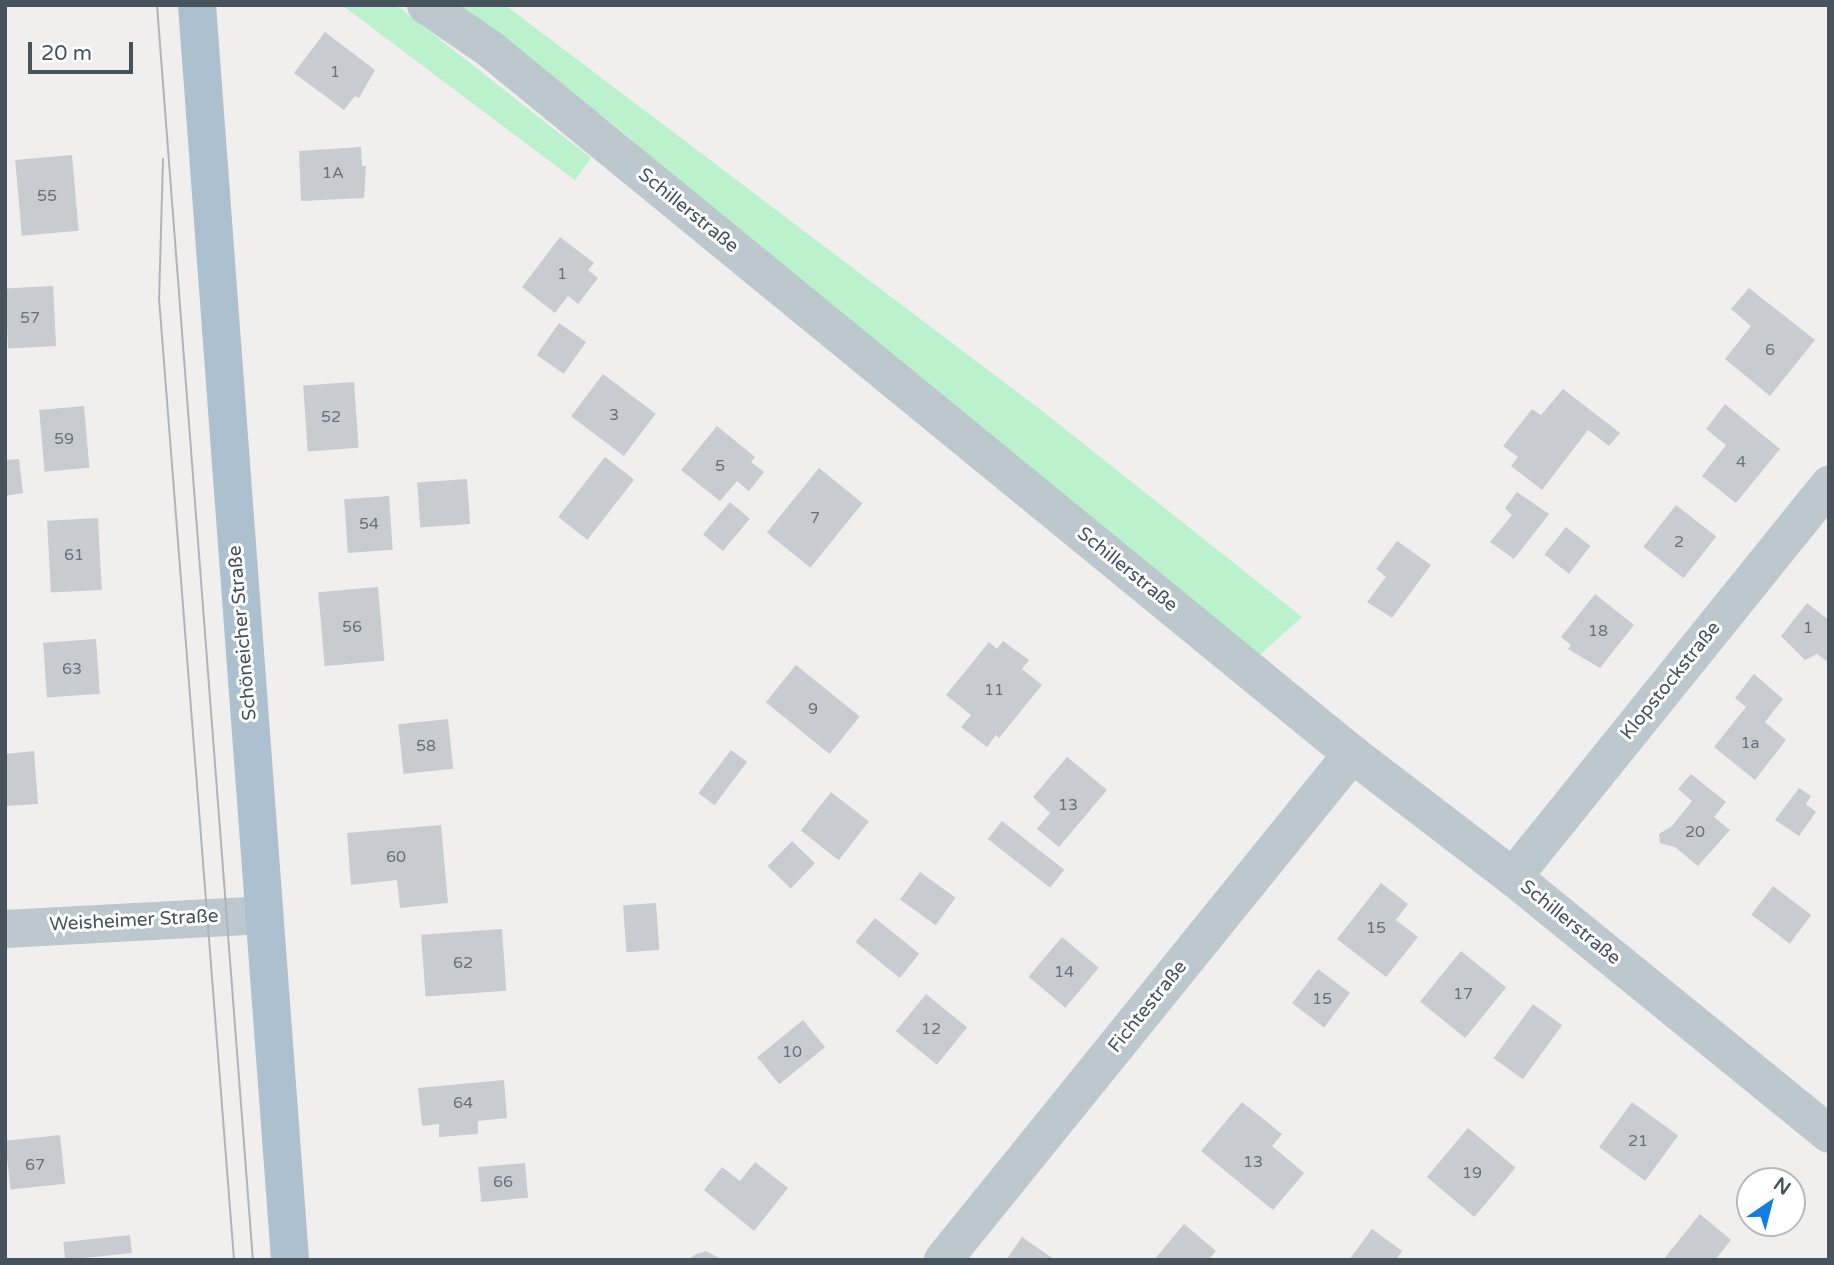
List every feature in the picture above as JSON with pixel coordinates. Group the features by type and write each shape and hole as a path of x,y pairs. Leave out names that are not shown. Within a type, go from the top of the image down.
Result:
{"main road":[{"name":"Schöneicher Straße","path":"197,5 290,1260"}],"street":[{"name":"Schillerstraße","path":"426,5 489,49 1352,754 1513,877 1829,1134"},
{"name":"Klopstockstraße","path":"1513,877 1829,485"},
{"name":"Fichtestraße","path":"943,1260 1352,754"},
{"name":"Weisheimer Straße","path":"5,929 264,915"}],"green space":[{"path":"342,5 396,5 591,158 575,180"},
{"path":"454,5 505,5 1046,414 1302,617 1255,659 1015,468 613,124"}],"building":[{"path":"325,32 375,70 359,98 355,96 344,110 294,73"},
{"path":"361,147 362,166 366,166 364,198 301,201 299,151"},
{"path":"72,155 79,231 22,236 15,160"},
{"path":"560,237 594,263 588,270 598,278 578,304 568,296 555,313 522,287"},
{"path":"53,286 56,346 8,348 5,289"},
{"path":"1749,288 1815,340 1770,396 1725,359 1751,326 1731,309"},
{"path":"559,323 586,342 564,374 537,355"},
{"path":"603,374 656,414 624,456 571,416"},
{"path":"354,382 359,448 308,451 303,386"},
{"path":"1563,389 1620,433 1609,446 1588,430 1542,490 1511,466 1518,457 1503,446 1532,409 1541,415"},
{"path":"1725,404 1780,449 1736,503 1702,476 1726,445 1706,429"},
{"path":"84,406 89,468 45,472 39,410"},
{"path":"717,426 755,457 751,462 764,472 749,491 737,481 720,501 681,470"},
{"path":"605,457 634,480 587,540 558,517"},
{"path":"19,459 23,493 5,496 5,460"},
{"path":"819,468 863,503 810,568 767,533"},
{"path":"467,479 470,524 420,527 417,482"},
{"path":"1517,492 1549,514 1514,559 1490,542 1512,515 1505,508"},
{"path":"389,496 393,550 348,553 344,499"},
{"path":"730,502 750,519 723,551 703,534"},
{"path":"1676,505 1716,536 1684,578 1643,547"},
{"path":"98,518 102,590 51,593 47,521"},
{"path":"1566,527 1590,546 1569,574 1544,555"},
{"path":"1397,541 1431,565 1392,618 1367,602 1386,577 1376,569"},
{"path":"378,587 384,661 325,666 318,592"},
{"path":"1595,594 1634,625 1600,668 1568,649 1571,645 1561,637"},
{"path":"1807,603 1829,620 1829,663 1817,654 1805,660 1781,636"},
{"path":"96,639 100,694 47,698 43,643"},
{"path":"1003,641 1029,660 1022,669 1042,685 999,738 996,735 987,747 961,727 971,715 946,695 989,642 997,649"},
{"path":"796,665 860,717 830,754 766,702"},
{"path":"1754,674 1783,699 1765,722 1786,740 1755,780 1714,747 1746,707 1735,698"},
{"path":"448,719 453,769 404,774 398,724"},
{"path":"731,750 747,762 714,805 699,793"},
{"path":"34,751 38,804 5,806 5,754"},
{"path":"1067,757 1107,790 1059,847 1037,829 1050,813 1033,797"},
{"path":"1691,774 1726,802 1714,817 1730,830 1698,866 1675,847 1660,843 1659,834 1672,826 1692,801 1678,789"},
{"path":"1799,788 1811,796 1806,804 1816,812 1799,836 1775,820"},
{"path":"831,792 869,822 839,860 801,831"},
{"path":"1002,821 1064,870 1050,888 988,839"},
{"path":"441,825 448,903 400,908 397,880 351,885 347,833"},
{"path":"792,841 815,863 791,888 768,866"},
{"path":"920,872 956,898 936,925 900,900"},
{"path":"1381,883 1408,904 1396,920 1418,937 1386,977 1337,939"},
{"path":"1773,886 1811,915 1790,944 1751,915"},
{"path":"656,903 659,950 626,952 623,905"},
{"path":"875,918 919,954 900,978 855,942"},
{"path":"502,929 506,991 426,996 421,935"},
{"path":"1062,937 1099,968 1065,1008 1029,977"},
{"path":"1461,951 1506,988 1465,1038 1420,1002"},
{"path":"1318,969 1350,993 1324,1027 1292,1003"},
{"path":"926,994 967,1027 937,1065 896,1031"},
{"path":"1533,1004 1562,1025 1523,1079 1494,1058"},
{"path":"803,1020 825,1047 779,1084 757,1057"},
{"path":"504,1080 507,1118 478,1121 478,1134 439,1137 439,1124 422,1126 418,1088"},
{"path":"1242,1102 1282,1134 1272,1146 1304,1173 1273,1210 1201,1151"},
{"path":"1632,1102 1678,1136 1645,1181 1599,1147"},
{"path":"1468,1128 1515,1168 1474,1217 1427,1177"},
{"path":"60,1135 65,1184 10,1189 5,1141"},
{"path":"755,1162 788,1188 754,1231 704,1190 722,1167 740,1181"},
{"path":"525,1163 528,1198 481,1202 478,1167"},
{"path":"1700,1214 1731,1240 1715,1260 1663,1260"},
{"path":"1184,1224 1216,1251 1208,1260 1154,1260"},
{"path":"1372,1229 1402,1251 1396,1260 1349,1260"},
{"path":"130,1235 132,1253 65,1260 63,1242"},
{"path":"1022,1237 1055,1260 1006,1260"},
{"path":"706,1251 723,1260 688,1260 696,1254"}],"tram line":[{"path":"157,5 253,1260"},
{"path":"163,159 159,298 234,1260"}]}
